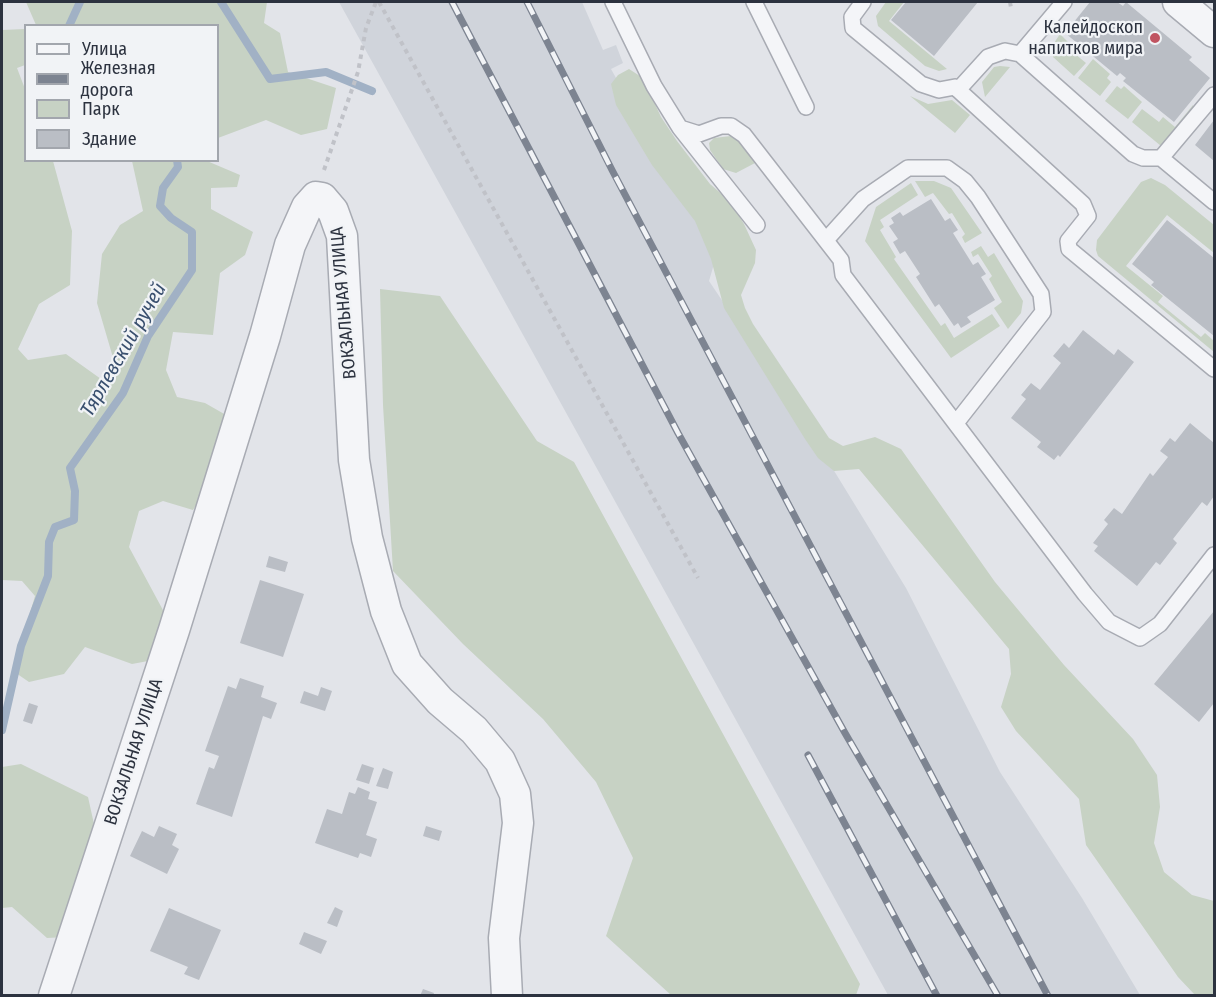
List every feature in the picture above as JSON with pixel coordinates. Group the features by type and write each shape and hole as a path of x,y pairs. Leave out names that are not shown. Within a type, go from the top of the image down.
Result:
{"street":[{"path":"1178,2 1215,32"},
{"name":"ВОКЗАЛЬНАЯ УЛИЦА","path":"54,996 174,630 265,336 290,245 307,207 316,197 322,198 333,211 342,236 354,460 367,538 386,611 407,664 440,700 474,730 500,761 515,794 518,822 504,938 507,996"}],"lane":[{"path":"613,2 654,86 681,128 757,225"},
{"path":"754,2 806,107"},
{"path":"863,2 852,17 853,28 927,88 939,90 955,87 1087,207 1088,216 1068,241 1069,249 1215,369"},
{"path":"1020,54 1064,2"},
{"path":"958,90 988,57 1005,51 1020,54 1133,154 1143,158 1161,158 1215,202"},
{"path":"1161,158 1215,95"},
{"path":"681,128 699,134 721,126 731,126 744,135 771,173 842,260 843,275 1098,612 1124,632 1140,638 1160,624 1215,555"},
{"path":"826,240 855,212 863,199 908,168 947,168 965,181 978,197 1041,294 1043,312 956,423"}],"path":[{"path":"316,197 358,72 366,28 378,2"},
{"path":"378,2 698,578"},
{"path":"1010,2 1011,8"}],"shaded area":[{"path":"339,2 582,2 603,50 616,45 623,63 611,69 716,257 709,281 809,430 906,588 1000,772 1082,898 1140,995 888,995"}],"green space":[{"path":"26,2 267,2 264,23 280,33 288,72 336,88 327,129 301,135 266,120 219,138 219,24 36,24"},
{"path":"886,2 904,2 889,21 947,69 939,71 925,66 878,26 876,16"},
{"path":"24,29 24,65 17,68 24,86 24,162 53,162 72,231 70,285 39,304 18,349 28,360 66,354 101,379 114,361 97,303 102,254 120,225 143,211 132,162 209,162 240,175 237,187 211,188 211,209 253,232 245,255 220,273 213,335 173,332 166,370 177,397 205,403 226,415 202,495 193,510 163,501 139,511 129,547 164,612 148,661 132,664 85,647 64,674 29,682 13,671 35,596 22,581 2,580 2,30"},
{"path":"1060,34 1071,45 1069,49 1086,63 1074,76 1053,57 1052,46"},
{"path":"1093,59 1110,74 1107,78 1111,82 1100,96 1078,78"},
{"path":"994,67 1010,67 985,97 982,82"},
{"path":"629,69 643,78 661,117 677,141 710,184 731,202 744,224 756,250 755,263 741,295 745,308 753,324 829,438 843,446 875,437 901,449 995,582 1064,665 1133,739 1157,775 1160,807 1154,843 1164,872 1192,895 1214,901 1214,995 1195,995 1178,977 1086,845 1079,799 1016,731 1001,707 1011,674 1009,649 859,469 834,471 818,458 805,439 724,308 711,259 695,221 652,165 616,105 611,84 618,75"},
{"path":"1117,86 1121,89 1124,86 1142,102 1128,119 1105,101"},
{"path":"910,96 928,104 952,100 970,115 955,133"},
{"path":"1193,105 1193,110 1175,133 1173,132 1166,144 1161,146 1132,122 1142,109 1159,122 1163,117 1175,127"},
{"path":"731,136 740,142 755,163 736,173 723,169 710,150 709,143 714,138"},
{"path":"1151,178 1165,185 1214,225 1214,253 1167,215 1126,266 1163,296 1158,302 1201,337 1205,333 1214,341 1214,352 1098,256 1097,240 1141,182"},
{"path":"915,181 934,181 951,188 982,233 965,243 962,237 965,234 952,213 949,214 933,193 925,197"},
{"path":"911,183 918,195 880,220 884,227 880,230 896,257 894,259 941,326 945,323 954,338 992,314 1000,326 951,358 865,241 876,207"},
{"path":"981,246 988,257 994,253 1023,301 1021,313 1008,329 994,308 1002,302 989,279 992,276 978,254 973,257 971,252"},
{"path":"380,289 440,296 537,441 574,462 860,984 856,995 671,995 606,936 633,858 596,782 543,719 463,644 393,571 383,405"},
{"path":"21,764 88,797 98,842 66,937 47,938 12,907 2,908 2,767"}],"building":[{"path":"906,2 978,2 934,56 891,20"},
{"path":"1090,2 1117,2 1123,6 1126,2 1192,57 1189,60 1210,78 1174,122 1123,81 1126,78 1120,73 1117,76 1065,33"},
{"path":"1214,120 1214,161 1195,145"},
{"path":"931,199 945,221 950,218 958,230 953,233 973,265 978,262 986,274 981,277 995,300 967,317 971,322 961,328 958,323 954,326 939,304 935,307 916,277 920,274 905,251 900,254 893,242 898,239 889,226 894,223 891,218 900,212 903,216"},
{"path":"1167,220 1214,258 1214,336 1151,285 1154,282 1132,264"},
{"path":"1083,330 1114,355 1118,349 1134,362 1060,457 1058,455 1054,460 1037,447 1041,442 1011,418 1026,399 1021,395 1031,383 1040,390 1061,363 1053,356 1064,343 1069,348"},
{"path":"1190,423 1214,443 1214,496 1207,506 1202,502 1173,539 1177,543 1160,565 1156,562 1137,586 1094,551 1098,546 1093,543 1108,524 1104,520 1114,508 1122,514 1150,473 1153,476 1168,457 1160,451 1170,438 1175,442"},
{"path":"269,556 288,562 285,572 266,567"},
{"path":"260,580 304,594 283,657 240,643"},
{"path":"1214,611 1214,703 1199,722 1154,684"},
{"path":"240,678 264,686 261,697 277,703 271,719 263,716 232,817 196,804 209,767 214,769 219,756 205,751 228,686 236,689"},
{"path":"321,687 332,691 325,711 300,703 304,691 318,696"},
{"path":"29,703 38,706 32,724 23,721"},
{"path":"362,764 374,768 369,784 356,780"},
{"path":"383,768 393,772 388,789 376,786"},
{"path":"358,787 370,792 368,799 377,802 366,835 377,839 371,857 360,853 358,858 315,843 327,809 342,814 349,792 355,794"},
{"path":"159,826 177,834 172,845 179,849 167,874 130,856 142,831 154,837"},
{"path":"426,826 442,831 439,841 423,836"},
{"path":"335,907 343,911 337,927 327,923"},
{"path":"169,908 221,930 199,980 184,974 188,967 150,951"},
{"path":"304,932 327,941 321,954 299,944"},
{"path":"423,989 434,993 433,996 420,996"}],"waterway":[{"name":"Тярлевский ручей","path":"70,24 80,2"},
{"path":"221,2 270,79 326,72 372,91"},
{"name":"Тярлевский ручей","path":"2,730 21,646 48,576 49,542 55,527 74,520 75,491 70,468 123,393 148,336 192,270 192,232 171,218 160,206 163,188 178,167 177,162"}],"railway":[{"path":"452,2 678,433 845,733 998,996"},
{"path":"527,2 612,170 1048,996"},
{"path":"808,755 937,996"}],"place":[{"name":"Калейдоскоп напитков мира","path":"1155,38"}]}
